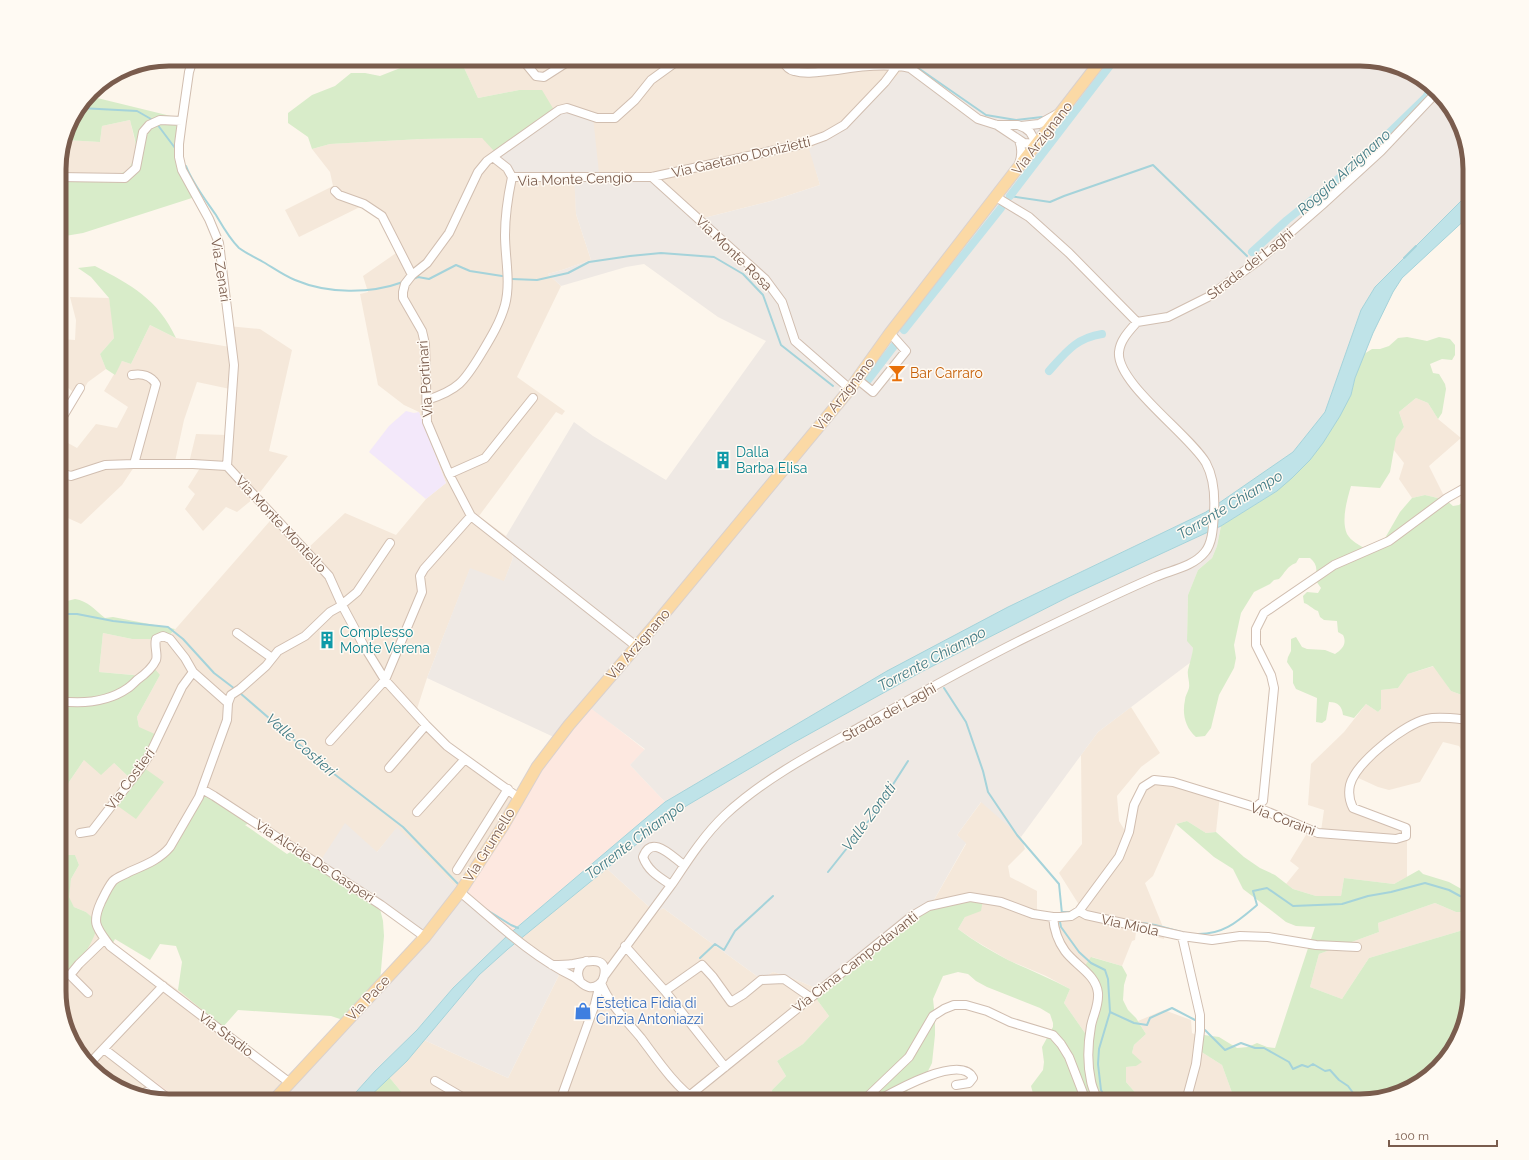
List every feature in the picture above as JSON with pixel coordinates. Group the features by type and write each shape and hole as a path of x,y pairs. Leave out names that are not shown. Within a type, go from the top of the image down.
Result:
{"main road":[{"name":"Via Arzignano","path":"519,798 537,767 564,731 654,626 850,389 890,333 1097,66"},
{"name":"Via Grumello","path":"460,892 503,826 519,798"},
{"name":"Via Pace","path":"280,1094 425,937 460,892"}],"street":[{"name":"Via Zenari","path":"191,66 178,149 182,170 210,219 219,243 234,365 227,466"},
{"path":"528,66 536,76 544,77 561,66"},
{"name":"Via Portinari","path":"636,646 471,516 449,474 427,422 425,344 422,331 403,298 402,292 405,284 412,275 427,263 449,234 478,172 493,157 559,110 567,108 597,118 615,118 635,100 651,80 670,66"},
{"path":"785,66 793,71 808,73 844,66"},
{"path":"897,66 910,68 978,119 997,125 1024,143 1037,144"},
{"name":"Via Gaetano Donizietti","path":"652,177 803,144 825,136 844,125 885,82 897,66"},
{"name":"Strada dei Laghi","path":"605,975 707,834 743,799 796,764 900,705 1019,641 1156,576 1185,566 1199,558 1205,552 1210,545 1211,536 1214,502 1212,478 1205,462 1193,447 1136,388 1127,376 1119,358 1119,350 1128,332 1137,322 1168,317 1208,297 1258,261 1381,151 1433,96"},
{"path":"997,125 1009,124 1021,126 1039,124 1063,111"},
{"path":"66,177 125,178 136,168 143,132 149,125 160,120 182,121"},
{"path":"1021,126 1030,132 1037,144"},
{"path":"1016,172 1021,153 1021,145 1019,140"},
{"path":"493,157 507,168 512,177"},
{"name":"Via Monte Cengio","path":"427,400 450,392 467,377 499,323 505,304 508,283 505,247 506,218 512,177 652,177"},
{"name":"Via Monte Rosa","path":"652,177 765,279 782,302 795,341 850,389"},
{"path":"335,191 338,195 364,204 382,216 412,275"},
{"path":"996,197 1029,217 1069,254 1137,322"},
{"path":"857,379 874,392 906,351 890,333"},
{"path":"132,376 140,374 150,377 156,384 134,464"},
{"path":"66,411 80,388"},
{"path":"449,474 485,458 533,398"},
{"path":"66,475 71,476 105,465 193,464 227,466"},
{"name":"Via Monte Montello","path":"227,466 329,576 342,605 364,646 385,680 447,746 519,798"},
{"path":"1256,807 1263,801 1274,688 1271,675 1256,645 1256,629 1264,613 1334,565 1389,540 1447,498 1463,489"},
{"path":"330,741 385,680 422,592 420,576 424,569 471,516"},
{"path":"202,789 227,720 230,699 282,648 305,636 330,612 342,605 357,592 390,543"},
{"path":"237,633 272,658"},
{"path":"66,702 94,702 105,699 129,688 154,664 157,658 154,645 156,639 163,636 170,639 193,672 230,699"},
{"name":"Via Costieri","path":"80,833 92,830 140,769 161,734 182,687 193,672"},
{"name":"Via Coraini","path":"1079,911 1119,857 1129,832 1134,805 1143,787 1154,780 1173,782 1256,807 1318,833 1396,839 1406,836 1406,828 1353,808 1348,796 1350,784 1356,772 1391,738 1412,726 1428,719 1463,720"},
{"path":"389,768 426,725"},
{"path":"417,812 465,759"},
{"name":"Via Alcide De Gasperi","path":"202,789 381,905 425,937"},
{"name":"Via Stadio","path":"202,789 181,829 164,854 156,861 123,875 114,881 96,914 95,923 110,946 290,1083"},
{"path":"457,870 508,790"},
{"path":"671,885 646,866 643,857 646,850 651,846 658,846 684,865"},
{"path":"460,892 520,942 561,972 580,981 588,987 592,997 591,1011"},
{"name":"Via Cima Campodavanti","path":"691,1094 912,916 930,906 970,898 1000,902 1033,914 1060,918 1071,916 1079,911"},
{"name":"Via Miola","path":"1079,911 1086,915 1182,936 1212,940 1240,936 1268,937 1316,945 1356,947"},
{"path":"1053,916 1054,928 1059,942 1066,952 1094,980 1098,993 1096,1011 1091,1024 1088,1061 1091,1080 1096,1094"},
{"path":"1182,936 1200,1016 1200,1031 1196,1064 1188,1094"},
{"path":"88,993 70,975 79,964 105,939"},
{"path":"625,946 665,991 725,1067"},
{"path":"552,965 574,964 589,960 611,959 617,957"},
{"path":"562,1094 600,984 605,975 602,964 589,960"},
{"path":"580,981 578,977 578,969 589,960"},
{"path":"665,991 702,965 713,977 731,1002 744,994 761,980 784,979 810,997"},
{"path":"588,987 600,984"},
{"path":"600,984 668,1072 687,1094"},
{"path":"93,1060 163,986"},
{"path":"596,998 602,997 611,1000"},
{"path":"870,1094 909,1057 933,1016 954,1005 966,1005 987,1011 1010,1022 1053,1036 1069,1057 1083,1094"},
{"path":"104,1049 162,1093"},
{"path":"890,1094 908,1084 936,1073 955,1070 971,1074 973,1078 969,1083 956,1085"},
{"path":"436,1081 457,1094"}],"shaded area":[{"path":"463,66 923,66 919,71 845,127 810,149 820,185 771,201 704,218 657,176 599,173 554,110 519,90 478,98"},
{"path":"923,66 1360,66 1393,71 1423,87 1433,96 1446,112 1455,129 1462,155 1463,199 1375,287 1361,310 1325,412 1293,452 1206,512 1008,607 665,802 630,765 645,749 589,707 558,739 427,678 470,568 504,581 513,558 506,536 574,422 593,436 666,480 766,341 718,317 644,264 626,267 561,286 548,274 591,260 576,214 574,174 518,174 494,151 554,110 572,110 593,117 599,173 657,176 704,218 771,201 820,185 809,149 845,127 902,71 919,71"},
{"path":"130,120 137,150 128,171 110,176 66,174 66,162 71,140 100,142 102,126"},
{"path":"482,138 575,174 576,214 591,260 548,274 561,286 517,377 565,411 562,415 556,412 479,516 506,536 513,558 504,582 470,569 427,678 416,712 444,740 519,796 461,892 397,828 377,852 317,866 253,822 167,849 95,921 86,912 74,907 68,897 71,879 79,865 75,855 66,855 66,790 69,782 84,760 114,763 133,781 140,765 139,727 137,717 160,675 145,676 99,672 103,633 132,639 165,641 276,514 307,549 345,513 396,535 426,499 446,483 419,412 404,405 378,385 360,294 368,292 363,276 399,251 383,221 362,206 299,237 285,210 333,186 330,172 312,149 330,144 421,139"},
{"path":"70,297 109,298 114,338 100,354 106,369 88,382 79,397 66,386 66,339 75,340 76,320"},
{"path":"150,325 176,338 230,347 228,326 260,329 292,350 269,451 288,456 258,495 237,512 226,507 203,531 185,509 195,494 188,487 200,468 188,467 196,434 227,435 230,389 197,382 184,420 174,466 134,467 122,485 81,524 66,517 66,442 77,448 96,424 117,428 128,407 104,391 122,361 131,364"},
{"path":"1416,398 1428,403 1438,419 1461,438 1429,466 1446,500 1425,495 1412,498 1399,479 1404,463 1393,449 1396,437 1404,427 1399,412"},
{"path":"406,411 414,413 419,412 446,483 426,499 369,452 389,426"},
{"path":"1221,526 1217,546 1212,558 1198,570 1188,595 1187,640 1193,648 1191,662 1098,732 1021,837 981,802 957,835 966,843 930,907 823,991 787,976 773,972 761,979 663,908 656,913 606,868 676,812 793,743 923,671 1070,596"},
{"path":"1434,666 1451,691 1463,695 1463,753 1459,746 1443,742 1420,782 1389,790 1378,787 1354,776 1349,798 1360,809 1400,826 1407,840 1407,877 1394,884 1344,878 1341,896 1316,896 1293,889 1286,884 1299,868 1290,861 1309,830 1321,831 1324,810 1308,805 1311,764 1344,732 1366,704 1378,712 1381,709 1380,690 1398,688 1408,674"},
{"path":"589,706 645,750 630,765 665,802 508,935 461,892 519,796"},
{"path":"1131,707 1160,753 1141,767 1117,796 1119,821 1127,834 1135,803 1148,785 1163,782 1220,795 1216,832 1206,833 1187,821 1176,824 1153,876 1145,883 1165,932 1164,939 1136,932 1135,940 1132,941 1122,966 1092,957 1102,996 1094,1033 1085,1033 1064,1003 1070,989 1046,976 1008,960 974,940 958,929 965,917 930,907 966,844 957,835 982,801 1021,837 1025,849 1008,866 1010,877 1037,891 1037,911 1059,917 1081,908 1059,873 1082,844 1081,755 1098,732"},
{"path":"345,823 377,852 397,827 461,892 508,935 453,988 417,1030 375,1071 354,1094 271,1094 343,1020 420,934 317,866"},
{"path":"606,868 656,913 663,908 761,979 773,972 787,976 823,991 815,997 829,1016 803,1044 777,1061 786,1076 772,1090 772,1094 403,1094 389,1077 407,1061 424,1040 508,1078 559,975 517,941"},
{"path":"1435,903 1456,912 1463,912 1463,930 1369,958 1342,999 1310,987 1319,954 1379,932 1378,923"},
{"path":"97,928 113,943 178,990 223,1027 288,1075 271,1094 171,1094 155,1082 147,1091 136,1089 117,1080 106,1073 87,1054 74,1031 68,1011 66,979 85,953"},
{"path":"517,941 559,975 508,1078 424,1040 479,975"},
{"path":"1164,1010 1191,1020 1192,1033 1199,1036 1200,1051 1222,1065 1232,1094 1136,1094 1126,1082 1126,1067 1136,1066 1132,1053 1134,1045 1146,1034 1138,1021"},
{"path":"155,1081 171,1094 155,1093 147,1091"}],"green space":[{"path":"405,66 463,66 478,98 519,90 542,90 554,110 494,151 482,138 421,139 330,144 312,149 308,137 288,123 288,113 312,95 335,86 351,73 365,73 380,76"},
{"path":"95,98 183,119 179,148 183,170 195,197 83,233 66,236 66,174 110,176 128,171 132,163 136,146 130,120 102,126 100,142 71,140 74,129 83,112"},
{"path":"95,266 142,294 161,313 169,324 176,338 150,325 131,364 122,361 115,375 106,369 100,354 114,338 109,298 91,277 78,268"},
{"path":"1407,337 1427,341 1439,337 1450,339 1455,345 1455,355 1452,360 1442,359 1430,364 1433,373 1439,374 1445,384 1446,389 1442,413 1438,419 1428,403 1416,398 1399,412 1404,427 1396,438 1390,472 1380,488 1351,486 1345,510 1345,528 1351,539 1367,549 1381,545 1400,512 1412,498 1425,495 1446,500 1453,506 1459,505 1463,502 1463,695 1451,691 1433,666 1408,674 1398,688 1381,690 1381,709 1378,712 1366,704 1354,718 1343,715 1342,709 1339,705 1329,702 1326,720 1322,723 1316,722 1317,698 1296,689 1293,683 1293,671 1287,662 1291,651 1291,639 1296,637 1302,647 1307,649 1325,650 1335,654 1342,648 1345,641 1343,635 1338,632 1337,621 1324,620 1320,617 1318,611 1304,603 1303,596 1307,592 1318,593 1321,588 1314,578 1316,570 1314,563 1310,558 1299,558 1296,563 1288,568 1279,579 1274,580 1270,584 1254,592 1241,613 1234,645 1236,658 1234,668 1219,695 1211,728 1205,736 1196,737 1187,725 1184,710 1185,698 1189,688 1188,670 1193,648 1187,641 1188,595 1198,570 1212,558 1217,546 1221,526 1277,491 1351,395 1355,378 1364,354 1372,349 1380,349 1389,346 1398,338"},
{"path":"75,599 80,600 95,609 105,618 113,617 175,629 165,641 132,639 103,633 99,672 144,676 154,668 160,675 137,717 139,727 157,735 140,765 164,782 136,819 115,804 133,781 114,763 101,775 84,760 69,782 66,790 66,601"},
{"path":"204,790 253,822 245,825 287,854 292,851 378,901 383,921 384,936 380,981 343,1020 331,1016 238,1010 223,1027 178,990 182,962 176,946 160,944 150,960 115,939 113,943 97,928 86,952 66,979 66,855 75,855 79,865 71,879 69,897 74,907 86,912 95,920 113,881 167,849"},
{"path":"1187,821 1206,833 1216,832 1244,857 1260,868 1275,875 1293,889 1316,896 1341,896 1344,878 1394,884 1419,870 1423,874 1449,882 1463,890 1463,912 1456,912 1435,903 1378,923 1379,932 1319,954 1310,987 1342,999 1369,958 1463,930 1463,991 1461,1011 1455,1031 1442,1054 1423,1073 1412,1080 1400,1086 1374,1093 1320,1094 1315,1092 1303,1092 1300,1094 1232,1094 1222,1065 1200,1051 1199,1036 1204,1035 1219,1037 1237,1048 1248,1047 1257,1043 1275,1048 1315,927 1296,926 1286,922 1243,889 1233,869 1214,857 1176,824"},
{"path":"983,899 981,911 965,917 958,929 970,938 1008,960 1070,989 1064,1003 1085,1033 1094,1033 1102,996 1084,967 1091,957 1122,966 1127,975 1124,985 1123,1000 1128,1010 1136,1018 1146,1034 1134,1045 1132,1053 1142,1062 1136,1066 1126,1067 1126,1082 1136,1094 1033,1094 1031,1086 1043,1070 1044,1062 1042,1047 1053,1027 1050,1014 1040,1008 987,987 976,981 968,974 958,972 943,976 933,999 935,1035 932,1063 926,1075 904,1094 772,1094 772,1090 786,1076 777,1061 803,1044 829,1016 815,997 930,907"},
{"path":"389,1077 403,1094 372,1094"}],"water":[{"path":"1463,199 1463,221 1402,278 1393,292 1373,333 1355,378 1351,395 1323,443 1310,460 1277,491 1221,526 1070,596 923,671 793,743 676,812 508,949 479,975 407,1061 372,1094 354,1094 375,1071 417,1030 453,988 508,935 665,802 887,671 1008,607 1206,512 1293,452 1325,412 1361,310 1375,287"}],"waterway":[{"path":"915,66 986,115 1016,120 1042,117"},
{"path":"1010,196 1110,66"},
{"name":"Roggia Arzignano","path":"1252,252 1287,220 1360,161 1429,92"},
{"path":"85,108 137,111 151,119"},
{"path":"157,124 175,148"},
{"path":"1010,196 1050,202 1153,165 1247,256"},
{"path":"186,166 196,185 235,244 245,252 295,280 321,288 349,291 377,289 403,282"},
{"path":"904,330 1001,208"},
{"name":"Torrente Chiampo","path":"1404,258 1416,246"},
{"path":"512,279 537,280 568,273 589,262 630,256 661,253 714,257 743,274 763,295 781,345 833,386"},
{"path":"413,279 418,277 429,279 456,265 470,271 502,276"},
{"name":"Roggia Arzignano","path":"1049,371 1066,352 1078,342 1102,334"},
{"path":"868,380 894,346"},
{"name":"Valle Costieri","path":"66,614 77,614 113,621 168,627 183,639 214,673 235,689"},
{"path":"944,688 966,722 983,771 988,792 1017,835 1059,884 1062,914"},
{"name":"Valle Costieri","path":"240,693 329,770 403,827 460,886"},
{"name":"Valle Zonati","path":"828,872 874,814 908,761"},
{"path":"1196,934 1206,934 1222,930 1236,922 1257,905 1253,891 1267,888 1293,906 1342,904 1368,896 1391,892 1425,883 1449,890 1463,897"},
{"name":"Valle Zonati","path":"700,958 715,944 724,950 735,931 773,896"},
{"name":"Valle Costieri","path":"487,910 518,928"},
{"path":"1063,912 1072,912"},
{"path":"1060,922 1061,927 1079,952 1091,963 1105,970 1108,979 1110,1012 1099,1049 1098,1064 1101,1090 1103,1094"},
{"path":"1143,923 1185,933"},
{"path":"1110,1012 1134,1023 1147,1025 1150,1018 1172,1008 1197,1021"},
{"path":"1205,1030 1225,1050 1241,1043 1255,1048 1264,1048 1289,1062 1293,1069 1302,1065 1308,1067 1313,1064 1325,1071 1330,1070 1339,1080 1348,1086 1354,1094"}],"place":[{"name":"Bar Carraro","path":"897,373"},
{"name":"Dalla Barba Elisa","path":"723,460"},
{"name":"Complesso Monte Verena","path":"327,640"},
{"name":"Estetica Fidia di Cinzia Antoniazzi","path":"583,1011"}]}
